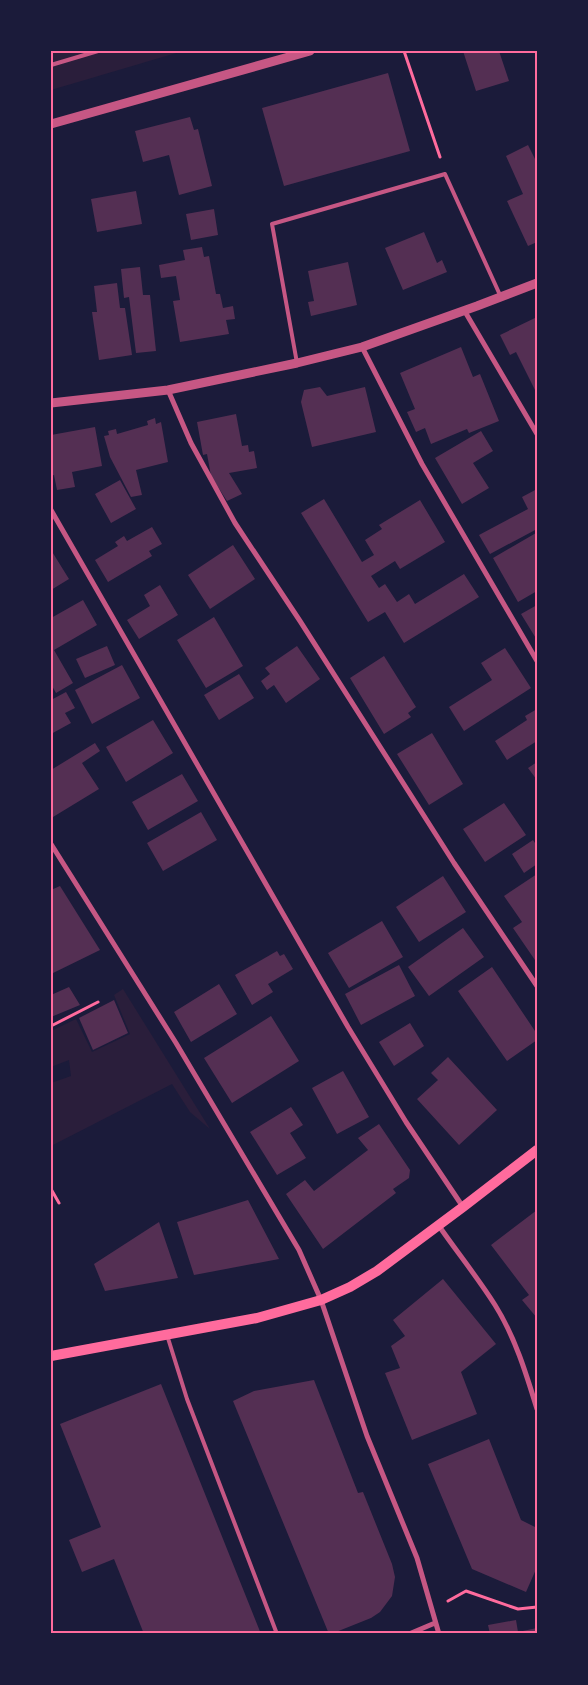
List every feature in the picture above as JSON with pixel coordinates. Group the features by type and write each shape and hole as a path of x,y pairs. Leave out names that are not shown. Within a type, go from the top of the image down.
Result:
{"main road":[{"path":"51,1356 257,1318 321,1300 350,1287 377,1271 439,1226 537,1150"}],"street":[{"path":"51,124 310,51"},
{"path":"51,402 168,390 297,363 362,347 537,283"},
{"path":"464,310 537,434"},
{"path":"362,347 422,464 537,661"},
{"path":"168,390 191,443 235,523 300,621 454,863 537,986"},
{"path":"51,510 348,1027 406,1122 463,1207"},
{"path":"51,844 176,1043 299,1250 321,1300 367,1436 417,1558 439,1634"},
{"path":"439,1226 500,1314 513,1340 537,1409"},
{"path":"409,1634 435,1623"}],"lane":[{"path":"51,65 98,51"},
{"path":"297,363 272,224 445,174 501,297"},
{"path":"166,1335 187,1399 277,1634"}],"path":[{"path":"404,51 445,174"},
{"path":"51,1026 98,1002"},
{"path":"51,1190 59,1203"},
{"path":"432,1609 466,1591 518,1609 537,1607"}],"shaded area":[{"path":"51,51 183,51 51,90"},
{"path":"123,989 210,1129 190,1112 172,1084 51,1146 51,1083 71,1076 69,1060 51,1067 51,1031 76,1019 92,1052 130,1034 114,995"}],"building":[{"path":"463,51 499,51 509,81 476,91"},
{"path":"388,73 410,151 284,186 262,108"},
{"path":"190,117 194,130 198,129 212,186 179,195 169,155 143,162 135,131"},
{"path":"528,145 537,163 537,242 528,246 507,201 523,194 506,156"},
{"path":"136,191 142,224 97,232 91,199"},
{"path":"214,209 218,235 191,240 186,214"},
{"path":"424,232 437,263 442,260 447,272 403,290 385,248"},
{"path":"202,247 204,257 209,256 216,294 220,294 223,308 233,306 235,319 226,320 229,334 180,342 173,301 180,300 176,276 161,278 159,265 185,260 183,250"},
{"path":"348,262 357,305 311,316 308,302 314,301 308,271"},
{"path":"140,267 143,295 150,295 156,351 136,353 129,297 124,298 121,269"},
{"path":"117,283 120,308 125,308 132,355 99,360 92,312 97,312 94,286"},
{"path":"537,317 537,394 516,352 510,355 500,335"},
{"path":"461,347 473,377 480,374 499,421 469,433 467,429 431,444 425,428 416,432 407,412 415,409 400,373"},
{"path":"320,387 327,396 365,387 376,432 312,447 301,402 304,390"},
{"path":"236,414 242,446 248,445 249,452 254,451 257,468 229,473 242,494 227,501 211,476 207,454 203,455 197,422"},
{"path":"155,418 156,424 161,422 168,462 136,470 142,495 131,497 110,457 104,436 109,435 108,431 116,429 117,434 148,425 147,421"},
{"path":"95,427 102,466 72,472 75,487 57,490 54,475 51,476 51,435"},
{"path":"481,431 493,451 473,463 489,488 462,504 435,458"},
{"path":"120,480 136,509 111,523 95,494"},
{"path":"537,489 537,529 490,554 479,535 528,509 522,497"},
{"path":"324,499 362,562 374,555 365,540 382,529 379,525 420,500 445,542 400,569 395,561 371,576 379,588 385,584 397,602 409,594 415,604 464,574 479,597 404,643 385,612 368,622 301,513"},
{"path":"152,527 162,544 149,551 152,556 108,582 95,560 118,546 115,542 124,536 127,541"},
{"path":"536,533 537,591 518,602 493,558"},
{"path":"233,545 255,579 210,609 188,575"},
{"path":"51,550 69,579 51,590"},
{"path":"160,585 178,615 139,639 127,620 150,606 144,595"},
{"path":"83,600 97,625 54,650 73,683 56,693 51,684 51,618"},
{"path":"537,605 537,640 521,614"},
{"path":"214,617 243,666 206,688 177,640"},
{"path":"107,646 115,665 85,678 76,659"},
{"path":"297,646 320,679 286,703 274,685 267,690 261,681 270,674 265,668"},
{"path":"505,648 531,688 464,731 449,707 492,680 481,663"},
{"path":"384,656 416,707 408,713 411,717 384,734 350,678"},
{"path":"122,665 140,698 92,724 75,690"},
{"path":"239,674 254,698 219,720 204,695"},
{"path":"66,692 75,708 65,713 71,723 51,734 51,700"},
{"path":"537,709 537,741 507,760 495,741 527,720 525,716"},
{"path":"153,720 173,753 126,782 106,747"},
{"path":"432,733 463,784 429,805 397,754"},
{"path":"95,743 100,751 82,763 99,789 53,817 51,814 51,770"},
{"path":"537,762 537,780 528,768"},
{"path":"182,774 198,801 148,830 132,802"},
{"path":"504,803 526,835 485,862 463,829"},
{"path":"201,812 217,840 163,871 147,843"},
{"path":"533,840 537,846 537,864 524,873 512,854"},
{"path":"537,874 537,963 513,928 522,922 504,896"},
{"path":"443,876 466,912 419,942 396,907"},
{"path":"60,886 100,950 51,974 51,890"},
{"path":"382,921 403,957 349,988 328,953"},
{"path":"463,928 484,957 429,996 408,967"},
{"path":"277,951 280,956 284,954 293,969 268,984 273,992 252,1005 235,975"},
{"path":"399,965 415,996 361,1025 345,994"},
{"path":"492,967 537,1034 537,1040 507,1061 458,991"},
{"path":"219,984 237,1014 191,1042 174,1012"},
{"path":"69,987 80,1005 51,1017 51,995"},
{"path":"114,1000 128,1033 93,1050 79,1018"},
{"path":"271,1016 299,1061 232,1103 204,1058"},
{"path":"410,1023 424,1046 394,1066 379,1042"},
{"path":"448,1057 497,1110 459,1145 417,1099 438,1080 431,1073"},
{"path":"343,1071 369,1117 337,1134 312,1088"},
{"path":"291,1107 303,1125 290,1133 306,1158 277,1175 250,1132"},
{"path":"379,1124 410,1170 409,1178 393,1189 396,1193 323,1249 286,1194 305,1180 314,1191 368,1150 358,1138"},
{"path":"248,1200 279,1259 194,1275 177,1222"},
{"path":"537,1210 537,1318 522,1300 529,1295 491,1245"},
{"path":"159,1222 178,1278 105,1291 94,1264"},
{"path":"443,1279 496,1344 461,1372 477,1414 412,1440 385,1373 400,1368 391,1346 405,1336 393,1320"},
{"path":"314,1380 358,1493 363,1492 392,1564 395,1577 392,1596 380,1612 371,1618 331,1634 329,1634 233,1401 254,1391"},
{"path":"161,1384 261,1634 144,1634 114,1559 82,1572 69,1540 101,1527 60,1424"},
{"path":"489,1439 521,1520 537,1528 537,1567 526,1592 472,1569 428,1464"},
{"path":"516,1620 518,1632 537,1628 537,1634 490,1634 488,1625"}]}
